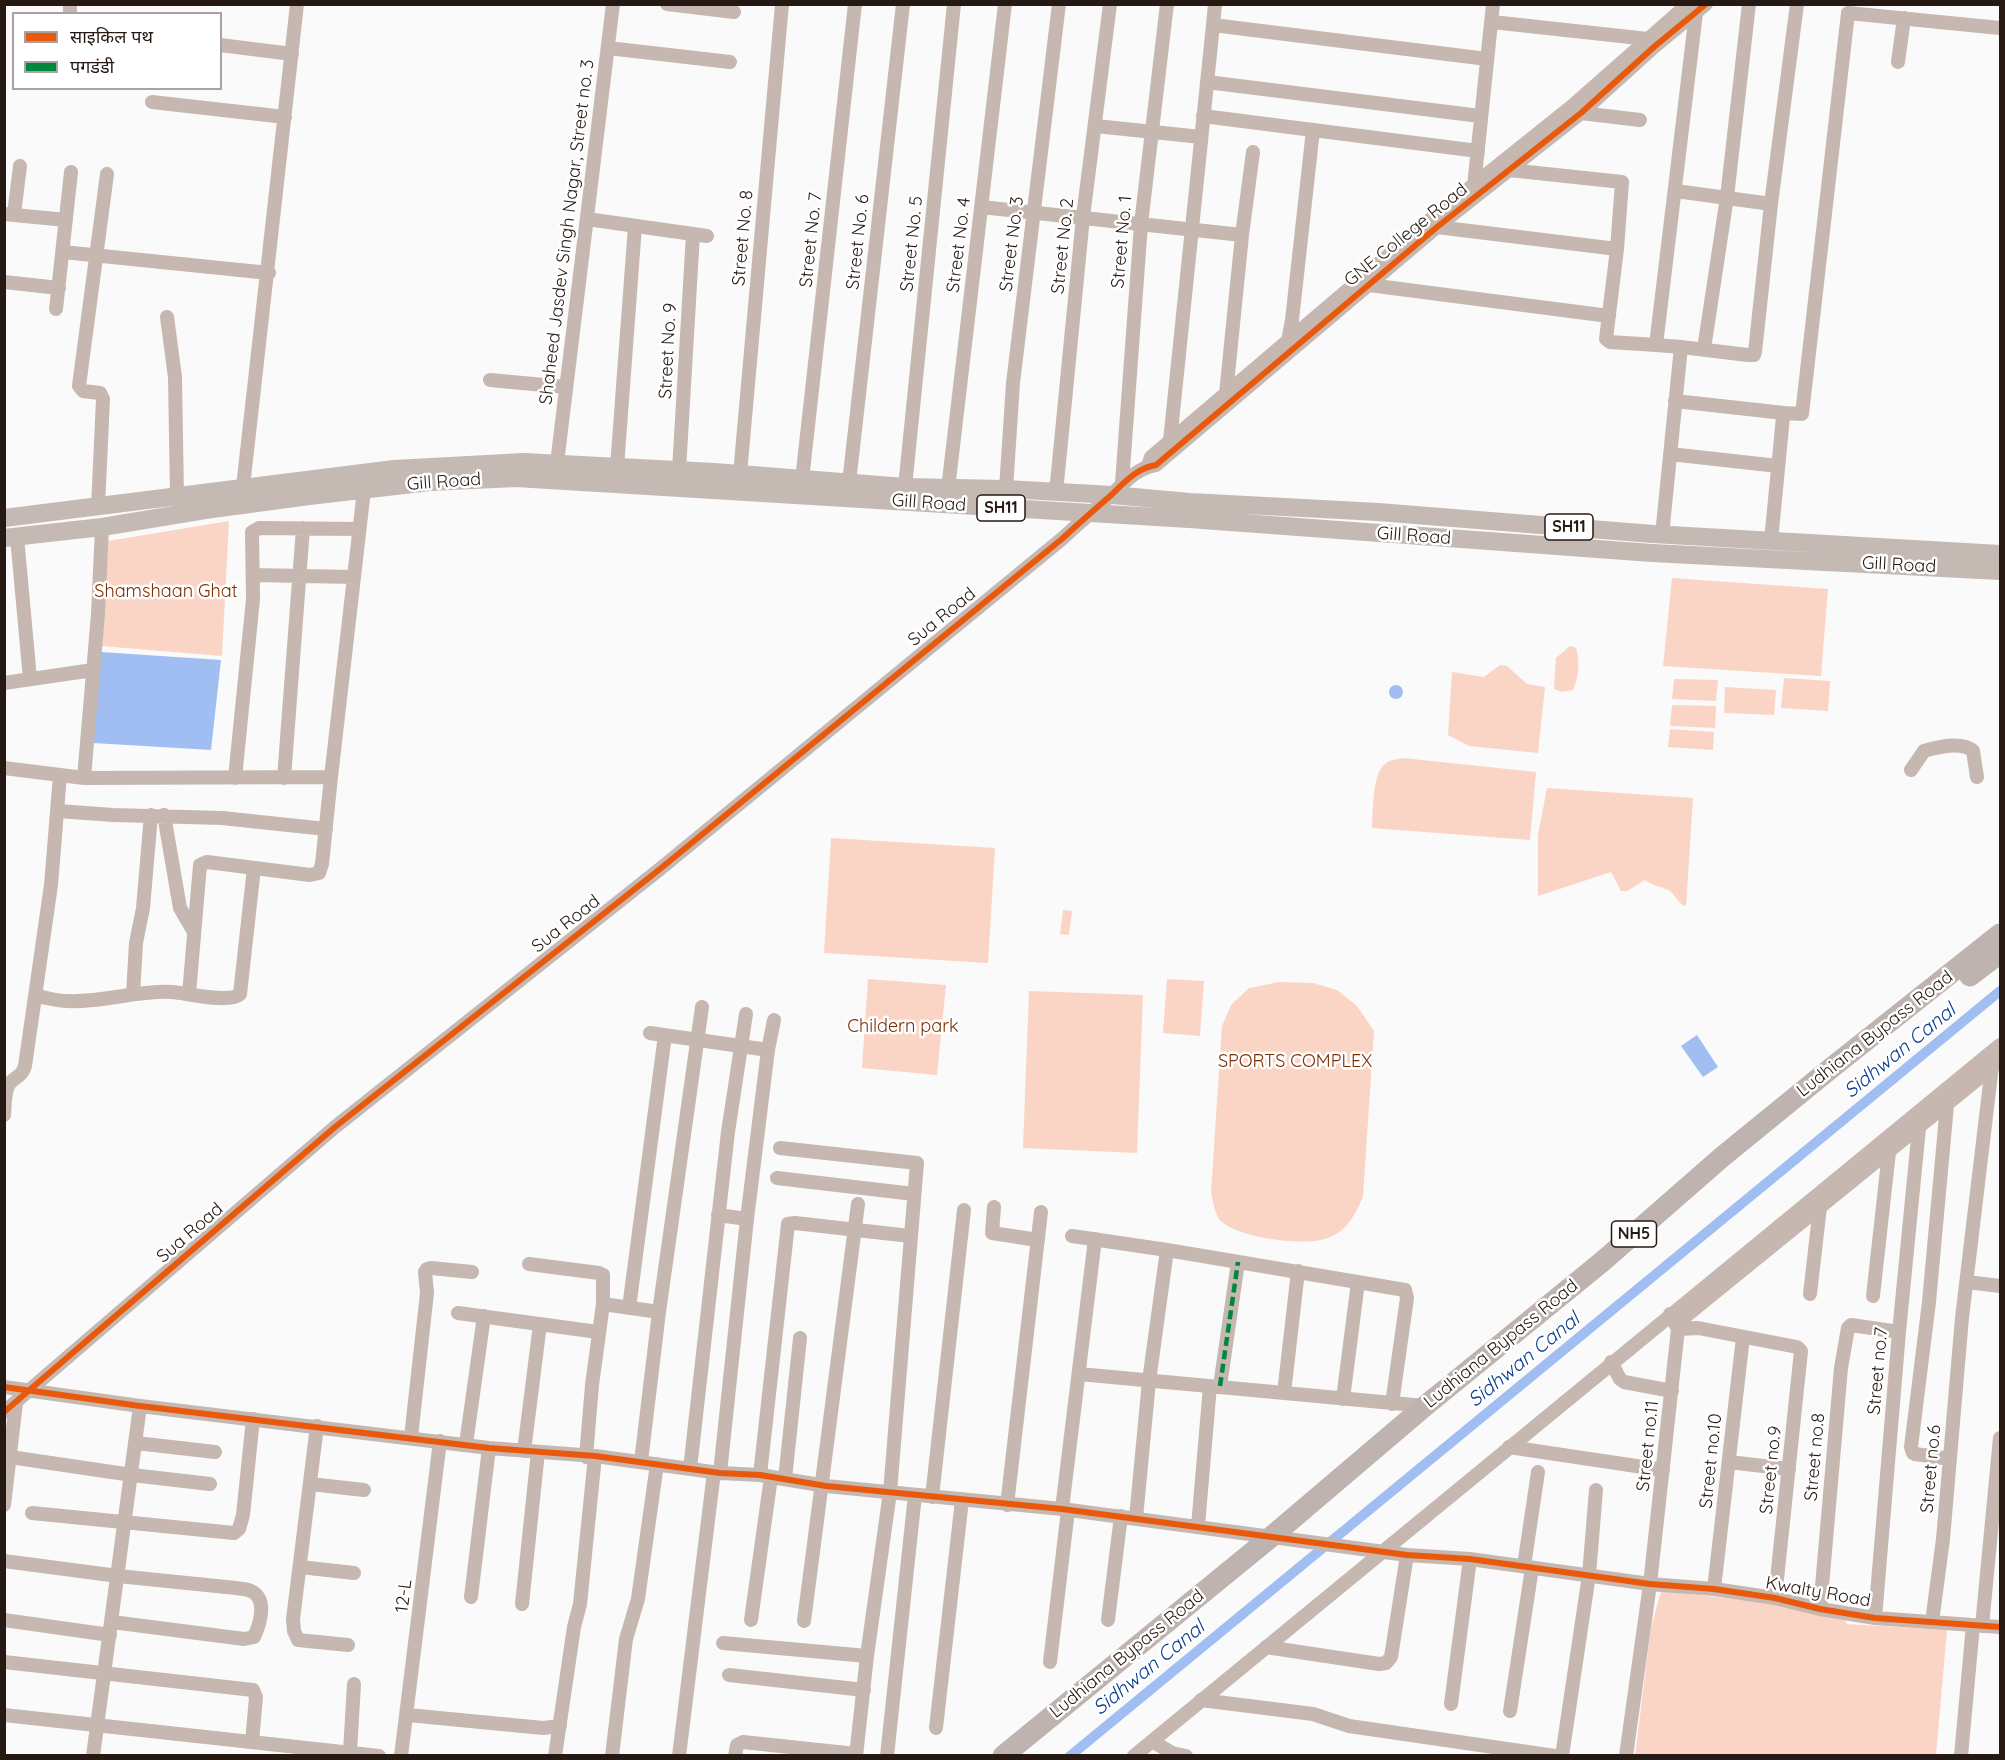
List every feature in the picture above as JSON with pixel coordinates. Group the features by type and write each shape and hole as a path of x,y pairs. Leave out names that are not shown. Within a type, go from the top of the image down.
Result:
{"highway":[{"name":"Ludhiana Bypass Road","path":"1003,1755 1284,1539 1425,1406 1603,1261 1767,1120 2001,934"},
{"name":"Ludhiana Bypass Road","path":"1021,1755 1610,1270 1837,1078 2001,953"}],"main road":[{"name":"Gill Road","path":"4,518 394,469 484,463 557,463 948,489 1006,489 1056,493 1117,489 1190,502 1378,512 1662,535 2001,554"},
{"name":"Gill Road","path":"11,538 205,510 430,482 528,478 1091,513 1652,553 2001,571"}],"street":[{"path":"243,487 269,273 297,4"},
{"name":"Shaheed Jasdev Singh Nagar, Street no. 3","path":"557,463 613,4"},
{"path":"667,4 734,12"},
{"name":"Street No. 8","path":"740,474 782,4"},
{"name":"Street No. 7","path":"802,480 855,4"},
{"name":"Street No. 6","path":"849,483 903,4"},
{"name":"Street No. 5","path":"905,487 954,4"},
{"name":"Street No. 4","path":"948,489 1005,4"},
{"name":"Street No. 3","path":"1006,489 1013,383 1059,4"},
{"name":"Street No. 2","path":"1056,493 1083,217 1110,4"},
{"name":"Street No. 1","path":"1117,489 1141,224 1167,4"},
{"path":"1170,441 1215,4"},
{"path":"1474,186 1493,4"},
{"path":"1704,349 1726,197 1749,4"},
{"path":"1509,170 1622,183 1607,341 1754,355 1797,4"},
{"path":"1656,345 1697,7"},
{"name":"GNE College Road","path":"1148,466 1151,457 1431,219 1571,107 1648,39 1697,7"},
{"name":"GNE College Road","path":"1117,489 1148,466 1156,465 1437,227 1581,113 1697,7"},
{"path":"1675,401 1784,414 1802,414 1849,9 1904,18 2001,27"},
{"path":"1898,62 1904,18"},
{"path":"1492,22 1648,39"},
{"path":"1213,25 1486,59"},
{"path":"222,45 292,54"},
{"path":"608,48 730,62"},
{"path":"1207,82 1480,116"},
{"path":"152,102 285,117"},
{"path":"1581,113 1640,120"},
{"path":"1203,116 1478,151"},
{"path":"1096,126 1201,137"},
{"path":"1288,341 1313,130"},
{"path":"1226,394 1253,153"},
{"path":"20,166 9,214 66,220"},
{"path":"56,309 71,172"},
{"path":"98,507 103,399 100,393 83,391 80,386 107,174"},
{"path":"1676,191 1771,204"},
{"path":"981,207 1242,236"},
{"path":"587,219 634,226 617,467"},
{"name":"Street No. 9","path":"634,226 700,235 679,470"},
{"path":"1437,227 1617,249"},
{"path":"63,252 269,273"},
{"path":"4,282 59,288"},
{"path":"1369,285 1609,316"},
{"path":"167,317 175,377 177,497"},
{"path":"1662,535 1681,347"},
{"path":"490,380 566,387"},
{"path":"1771,541 1784,414"},
{"path":"1670,454 1778,466"},
{"name":"Sua Road","path":"4,1412 335,1126 660,869 1063,538 1117,489"},
{"path":"189,994 200,865 207,862 310,875 319,873 322,864 364,490"},
{"path":"84,777 102,526"},
{"path":"235,778 252,610 252,532 259,528 359,529"},
{"path":"284,778 303,528"},
{"path":"11,538 30,679"},
{"path":"253,575 354,577"},
{"path":"4,683 93,670"},
{"path":"1911,770 1924,751 1939,747 1964,747 1973,751 1977,777"},
{"path":"4,768 84,777 332,777"},
{"path":"4,1115 7,1089 11,1081 19,1077 25,1066 51,885 60,775"},
{"path":"58,810 113,815 222,818 326,829"},
{"path":"157,815 180,908 194,932"},
{"path":"133,994 136,943 157,815"},
{"path":"35,996 76,1001 172,992 224,998 236,997 240,994 254,868"},
{"path":"641,1462 659,1312 702,1007"},
{"path":"690,1469 718,1215 746,1014"},
{"path":"678,1755 717,1473 768,1050 774,1020"},
{"path":"650,1033 768,1050"},
{"path":"629,1308 665,1035"},
{"path":"1675,1322 2001,1045"},
{"path":"1134,1755 1266,1647 1378,1551 1611,1362 1675,1322 1996,1064"},
{"name":"Street no.6","path":"1932,1622 1950,1459 1962,1318 1996,1064"},
{"path":"1947,1105 1929,1302 1911,1447 1915,1454 1950,1459"},
{"name":"Street no.7","path":"1875,1617 1919,1128"},
{"path":"735,1755 736,1745 743,1742 856,1755 890,1492 914,1194 916,1163 780,1148"},
{"path":"1873,1296 1889,1152"},
{"path":"777,1178 914,1194"},
{"path":"804,1621 858,1204"},
{"path":"994,1207 992,1233 1038,1240"},
{"path":"1810,1294 1820,1207"},
{"path":"932,1497 964,1210"},
{"path":"1007,1505 1041,1212"},
{"path":"718,1215 747,1219"},
{"path":"772,1477 788,1224 910,1236"},
{"path":"1072,1236 1405,1290 1407,1294 1392,1404"},
{"path":"1050,1662 1095,1239"},
{"path":"1136,1518 1149,1381 1167,1250"},
{"path":"1198,1526 1215,1386 1238,1262"},
{"path":"530,1264 599,1273 604,1279 603,1304 598,1332 580,1604 574,1627 555,1755"},
{"path":"411,1437 427,1293 425,1272 431,1268 472,1272"},
{"path":"1284,1393 1298,1272"},
{"path":"1343,1399 1358,1282"},
{"path":"1967,1282 2001,1286"},
{"path":"603,1304 659,1312"},
{"path":"459,1313 598,1332"},
{"path":"466,1444 484,1316"},
{"path":"1675,1322 1743,1337"},
{"name":"Street no.11","path":"1626,1755 1650,1584 1672,1391 1675,1322"},
{"path":"522,1604 540,1324"},
{"name":"Street no.8","path":"1820,1609 1841,1368 1849,1326 1899,1332"},
{"name":"Street no.9","path":"1743,1337 1797,1347 1802,1355 1775,1598"},
{"name":"Street no.10","path":"1714,1589 1743,1337"},
{"path":"752,1620 772,1477 800,1338"},
{"path":"1611,1362 1624,1382 1672,1391"},
{"path":"1079,1374 1425,1406"},
{"name":"Kwalty Road","path":"4,1387 140,1406 489,1448 641,1462 717,1473 772,1477 822,1485 1007,1505 1065,1509 1407,1555 1470,1559 1650,1584 1714,1589 1875,1617 2001,1627"},
{"path":"4,1505 16,1403"},
{"path":"93,1755 140,1406"},
{"path":"32,1513 234,1533 239,1529 243,1515 254,1419"},
{"path":"317,1426 293,1619 294,1631 298,1640 348,1645"},
{"path":"1961,1755 2001,1438"},
{"name":"12-L","path":"401,1755 408,1715 440,1441"},
{"path":"136,1443 214,1452"},
{"path":"1509,1447 1663,1470"},
{"path":"471,1597 489,1448"},
{"path":"10,1457 210,1484"},
{"path":"1729,1462 1789,1469"},
{"path":"612,1755 626,1639 638,1599 657,1464"},
{"path":"1510,1711 1538,1472"},
{"path":"310,1484 364,1490"},
{"path":"1562,1755 1589,1575 1596,1490"},
{"path":"887,1755 915,1495"},
{"path":"936,1728 962,1500"},
{"path":"1108,1620 1121,1516"},
{"path":"1266,1647 1379,1664 1386,1663 1391,1657 1407,1555"},
{"path":"1451,1704 1470,1559"},
{"path":"4,1561 237,1588 252,1592 260,1599 261,1610 259,1627 254,1637 244,1639 4,1620"},
{"path":"300,1567 354,1573"},
{"path":"723,1643 867,1656"},
{"path":"4,1662 253,1690 256,1697 252,1742"},
{"path":"729,1675 864,1690"},
{"path":"350,1752 354,1684"},
{"path":"1202,1700 1317,1715 1349,1726 1555,1755"},
{"path":"4,1715 379,1755"},
{"path":"408,1715 543,1728 560,1726"},
{"path":"1152,1741 1172,1753 1186,1755"}],"green space":[{"name":"Shamshaan Ghat","path":"229,521 222,656 101,646 108,541"},
{"path":"1672,578 1828,589 1821,676 1663,666"},
{"path":"1570,646 1576,648 1578,674 1573,690 1561,692 1554,689 1556,658"},
{"path":"1500,665 1507,666 1527,684 1545,687 1538,753 1469,746 1448,735 1452,672 1484,677"},
{"path":"1784,678 1830,681 1828,711 1781,708"},
{"path":"1674,679 1718,680 1716,701 1672,699"},
{"path":"1725,687 1776,690 1774,715 1724,713"},
{"path":"1672,705 1716,706 1715,728 1670,726"},
{"path":"1670,729 1714,732 1713,750 1668,747"},
{"path":"1403,758 1536,772 1530,840 1372,828 1375,784 1381,769 1387,763"},
{"path":"1547,788 1693,798 1686,906 1668,890 1645,880 1627,891 1621,891 1611,872 1538,896 1538,835"},
{"path":"831,838 995,848 988,963 824,953"},
{"path":"1063,910 1072,911 1069,935 1060,934"},
{"name":"Childern park","path":"868,979 946,985 937,1075 862,1068"},
{"path":"1167,979 1204,981 1200,1036 1163,1033"},
{"name":"SPORTS COMPLEX","path":"1279,982 1313,983 1337,990 1357,1006 1374,1031 1363,1196 1344,1228 1332,1236 1314,1241 1269,1239 1227,1226 1219,1219 1211,1193 1222,1026 1231,1005 1249,988"},
{"path":"1029,991 1143,995 1137,1153 1023,1148"},
{"path":"1661,1591 1778,1604 1846,1621 1847,1624 1947,1630 1936,1755 1635,1756 1651,1628"}],"water":[{"path":"101,652 221,660 211,750 93,743"},
{"path":"1396,685 1401,687 1403,692 1401,697 1396,699 1391,697 1389,692 1391,687"},
{"path":"1697,1035 1718,1067 1703,1077 1681,1046"}],"waterway":[{"name":"Sidhwan Canal","path":"1070,1756 2000,991"}],"marked path":[{"path":"1220,1386 1238,1262"}],"cycle path":[{"path":"4,1412 335,1127 660,869 1063,538 1130,477 1142,469 1156,465 1437,227 1581,113 1655,46 1706,4"},
{"path":"4,1387 140,1406 489,1448 595,1456 720,1473 760,1475 826,1486 1062,1509 1407,1555 1470,1559 1650,1584 1714,1589 1775,1598 1820,1609 1875,1618 2000,1627"}]}
